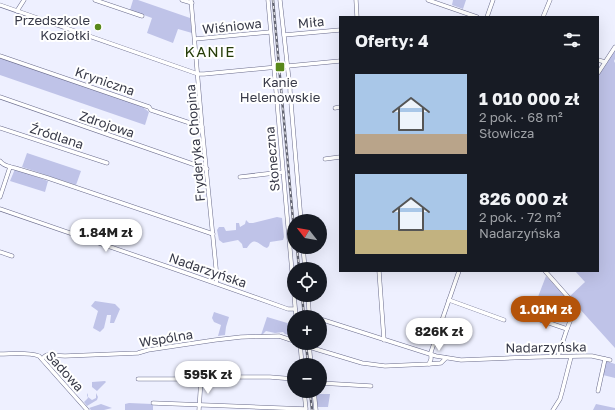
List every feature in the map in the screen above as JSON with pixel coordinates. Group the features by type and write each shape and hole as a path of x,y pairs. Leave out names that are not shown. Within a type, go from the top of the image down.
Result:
{"street":[{"path":"17,11 24,0"},
{"path":"96,0 142,16"},
{"path":"182,0 191,2"},
{"name":"Słoneczna","path":"268,0 295,309"},
{"path":"280,0 288,66 288,86 290,91 300,214"},
{"path":"356,0 357,16"},
{"path":"428,0 474,16"},
{"path":"487,16 493,0"},
{"path":"543,16 550,0"},
{"name":"Fryderyka Chopina","path":"191,2 217,278 216,283"},
{"path":"0,5 198,74 339,61"},
{"name":"Miła","path":"284,35 339,30"},
{"name":"Wiśniowa","path":"195,39 270,32"},
{"path":"599,71 615,47"},
{"name":"Kryniczna","path":"0,56 149,107 151,110 202,127"},
{"path":"599,60 605,62"},
{"name":"Zdrojowa","path":"0,97 207,169"},
{"path":"335,108 339,107"},
{"name":"Źródlana","path":"0,128 107,163"},
{"path":"325,159 339,157"},
{"path":"0,162 10,167 48,178 213,234"},
{"path":"0,197 10,167"},
{"path":"240,177 283,172"},
{"name":"Nadarzyńska","path":"0,210 288,309 295,309"},
{"path":"0,252 12,256"},
{"path":"379,272 384,340"},
{"path":"429,364 459,272"},
{"path":"546,272 576,306 558,356"},
{"path":"449,300 504,320"},
{"path":"529,316 567,329"},
{"name":"Nadarzyńska","path":"327,321 431,355 446,358 461,360 592,356 610,360"},
{"name":"Wspólna","path":"42,359 47,355 73,356 138,353 148,350 241,337 279,336 287,339"},
{"path":"324,350 362,363 385,366 440,363 446,358"},
{"name":"Sadowa","path":"0,354 39,356 86,410"},
{"path":"553,410 560,399 571,356"},
{"path":"598,391 605,359"},
{"path":"138,379 201,379 235,377 287,378"},
{"path":"199,410 201,379"},
{"path":"327,383 371,386"},
{"path":"153,403 270,409 306,409 305,398"},
{"path":"315,398 316,410"}],"shaded area":[{"path":"133,0 138,0 190,18 192,33 178,29 173,43 147,33 152,18 130,10"},
{"path":"453,0 466,0 463,9 452,5"},
{"path":"615,49 615,348 569,297 585,282 576,272 599,272 599,73"},
{"path":"0,57 140,105 149,112 145,125 0,75"},
{"path":"27,153 81,171 76,185 22,167"},
{"path":"15,169 48,181 45,192 10,181"},
{"path":"277,217 282,218 284,237 283,240 270,242 267,248 254,241 247,248 243,248 242,244 238,240 223,243 219,240 217,230 219,227 224,227 226,231 236,230 236,223 239,223 240,227 245,224 246,220 249,223 253,223"},
{"path":"546,276 573,305 570,313 536,302"},
{"path":"95,301 115,304 120,309 114,323 110,323 111,315 107,315 104,328 100,332 93,328 98,311 91,306"},
{"path":"214,312 229,317 225,335 218,336 221,325 214,322 212,318"},
{"path":"267,317 287,323 287,334 283,332 275,333 266,331 261,335"},
{"path":"606,361 615,364 615,378 603,375"},
{"path":"92,382 106,382 97,391 92,387"},
{"path":"88,393 88,397 92,400 96,398 96,393 98,397 97,400 87,406 84,402 88,398 87,395"},
{"path":"327,394 330,394 328,407 317,407 316,398 327,398"},
{"path":"101,404 112,408 104,410 91,410 89,408"},
{"path":"125,404 152,404 153,410 125,410"},
{"path":"596,404 615,408 615,410 593,410"}],"railway":[{"path":"273,0 292,214"},
{"path":"298,254 298,262"},
{"path":"303,302 303,310"},
{"path":"307,350 307,358"},
{"path":"311,398 312,410"}],"place":[{"name":"Przedszkole Koziołki","path":"98,27"},
{"name":"Kanie Helenowskie","path":"280,67"}],"district":[{"name":"KANIE","path":"210,51"}]}
